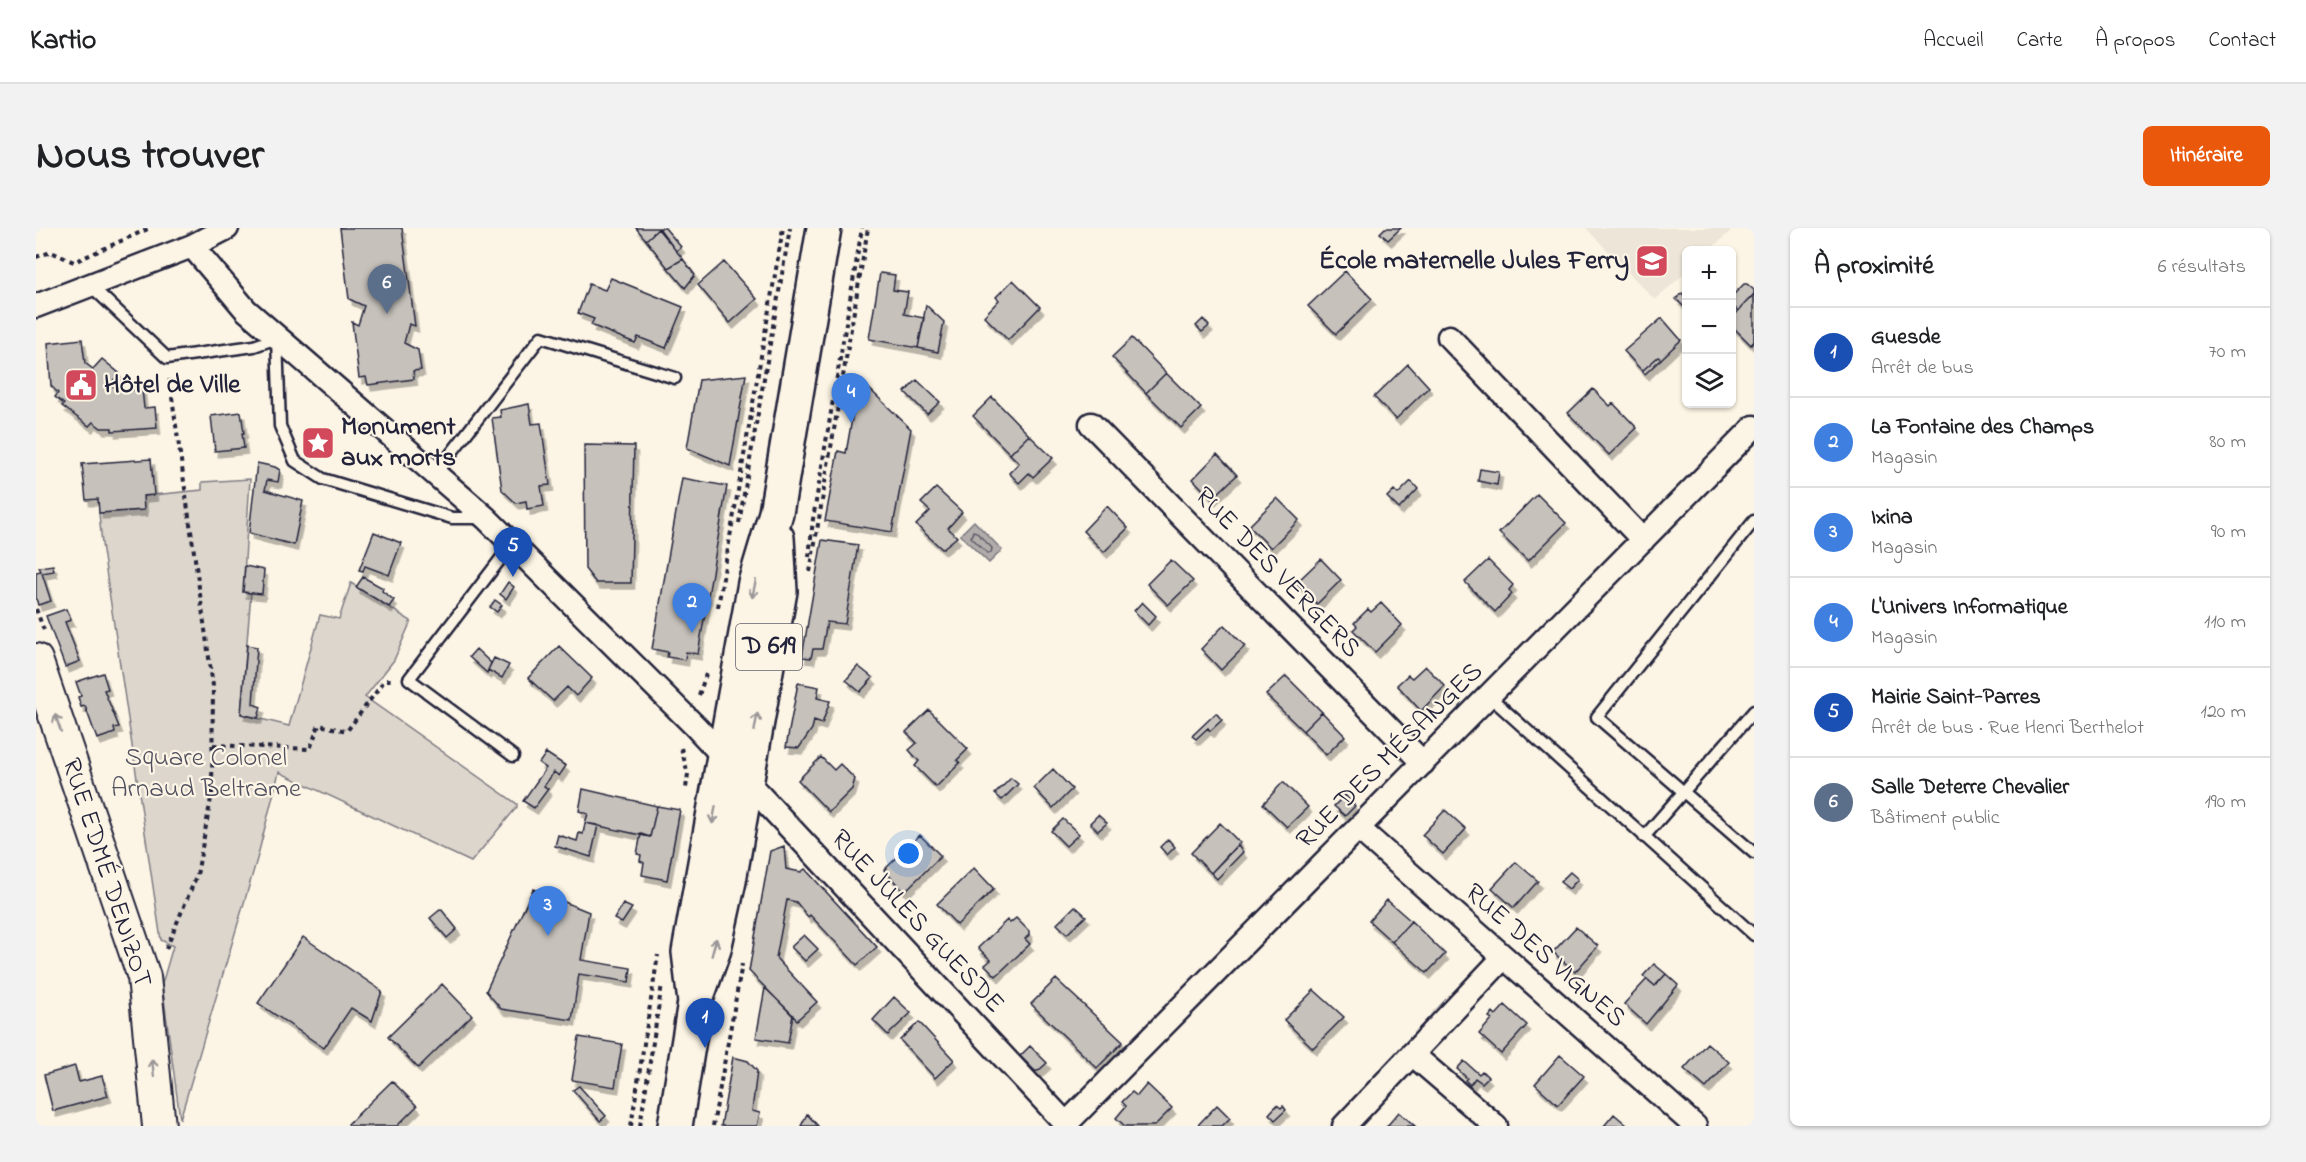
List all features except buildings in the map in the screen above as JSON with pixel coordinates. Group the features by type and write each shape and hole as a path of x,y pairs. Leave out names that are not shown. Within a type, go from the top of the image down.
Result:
{"main road":[{"name":"D 619","path":"675,1126 694,1002 689,952 735,768 755,583 776,513 824,228"}],"street":[{"path":"36,306 192,246 227,228"},
{"name":"RUE JULES GUESDE","path":"192,246 246,310 486,518 688,720 1067,1125"},
{"path":"1449,338 1643,540"},
{"name":"RUE DES VERGERS","path":"1091,424 1423,763"},
{"name":"RUE DES MÉSANGES","path":"1067,1125 1754,427"},
{"name":"RUE EDMÉ DENIZOT","path":"36,660 144,977 159,1126"},
{"name":"RUE DES VIGNES","path":"1358,828 1695,1126"},
{"path":"1344,1126 1504,957"},
{"path":"1412,1054 1496,1126"}],"lane":[{"path":"90,285 167,358 254,346 277,338 280,426 295,461 323,478 452,518 486,518"},
{"path":"436,473 541,337 675,378"},
{"path":"1754,521 1597,717 1754,853"},
{"path":"512,544 409,679 513,756"},
{"path":"1489,696 1644,837 1752,930"},
{"path":"1644,837 1754,711"}],"path":[{"path":"36,257 51,252 74,262 150,228"},
{"path":"716,618 783,228"},
{"path":"144,977 161,962 197,875 212,794 213,686 167,358"},
{"path":"684,797 688,774 678,739 698,698 708,664"},
{"path":"213,745 310,749 320,725 347,731 385,681 409,679"},
{"path":"631,1126 659,951"}],"shaded area":[{"name":"École maternelle Jules Ferry","path":"1586,228 1734,228 1714,246 1682,246 1682,276 1655,300"}],"green space":[{"name":"Square Colonel Arnaud Beltrame","path":"250,479 243,592 251,593 241,714 289,726 320,615 339,619 351,583 411,621 394,660 365,697 517,804 517,807 471,862 279,772 257,859 180,1119 162,984 173,946 161,940 99,513 143,510 143,496 202,490 202,482"}],"water":[{"path":"974,521 1002,550 989,563 960,535"}],"place":[{"name":"École maternelle Jules Ferry","path":"1652,261"},
{"name":"Salle Deterre Chevalier","path":"387,314"},
{"name":"Hôtel de Ville","path":"81,385"},
{"name":"L'Univers Informatique","path":"851,423"},
{"name":"Monument aux morts","path":"318,443"},
{"name":"Mairie Saint-Parres","path":"513,577"},
{"name":"La Fontaine des Champs","path":"692,633"},
{"name":"Ixina","path":"548,936"},
{"name":"Guesde","path":"705,1048"}]}
